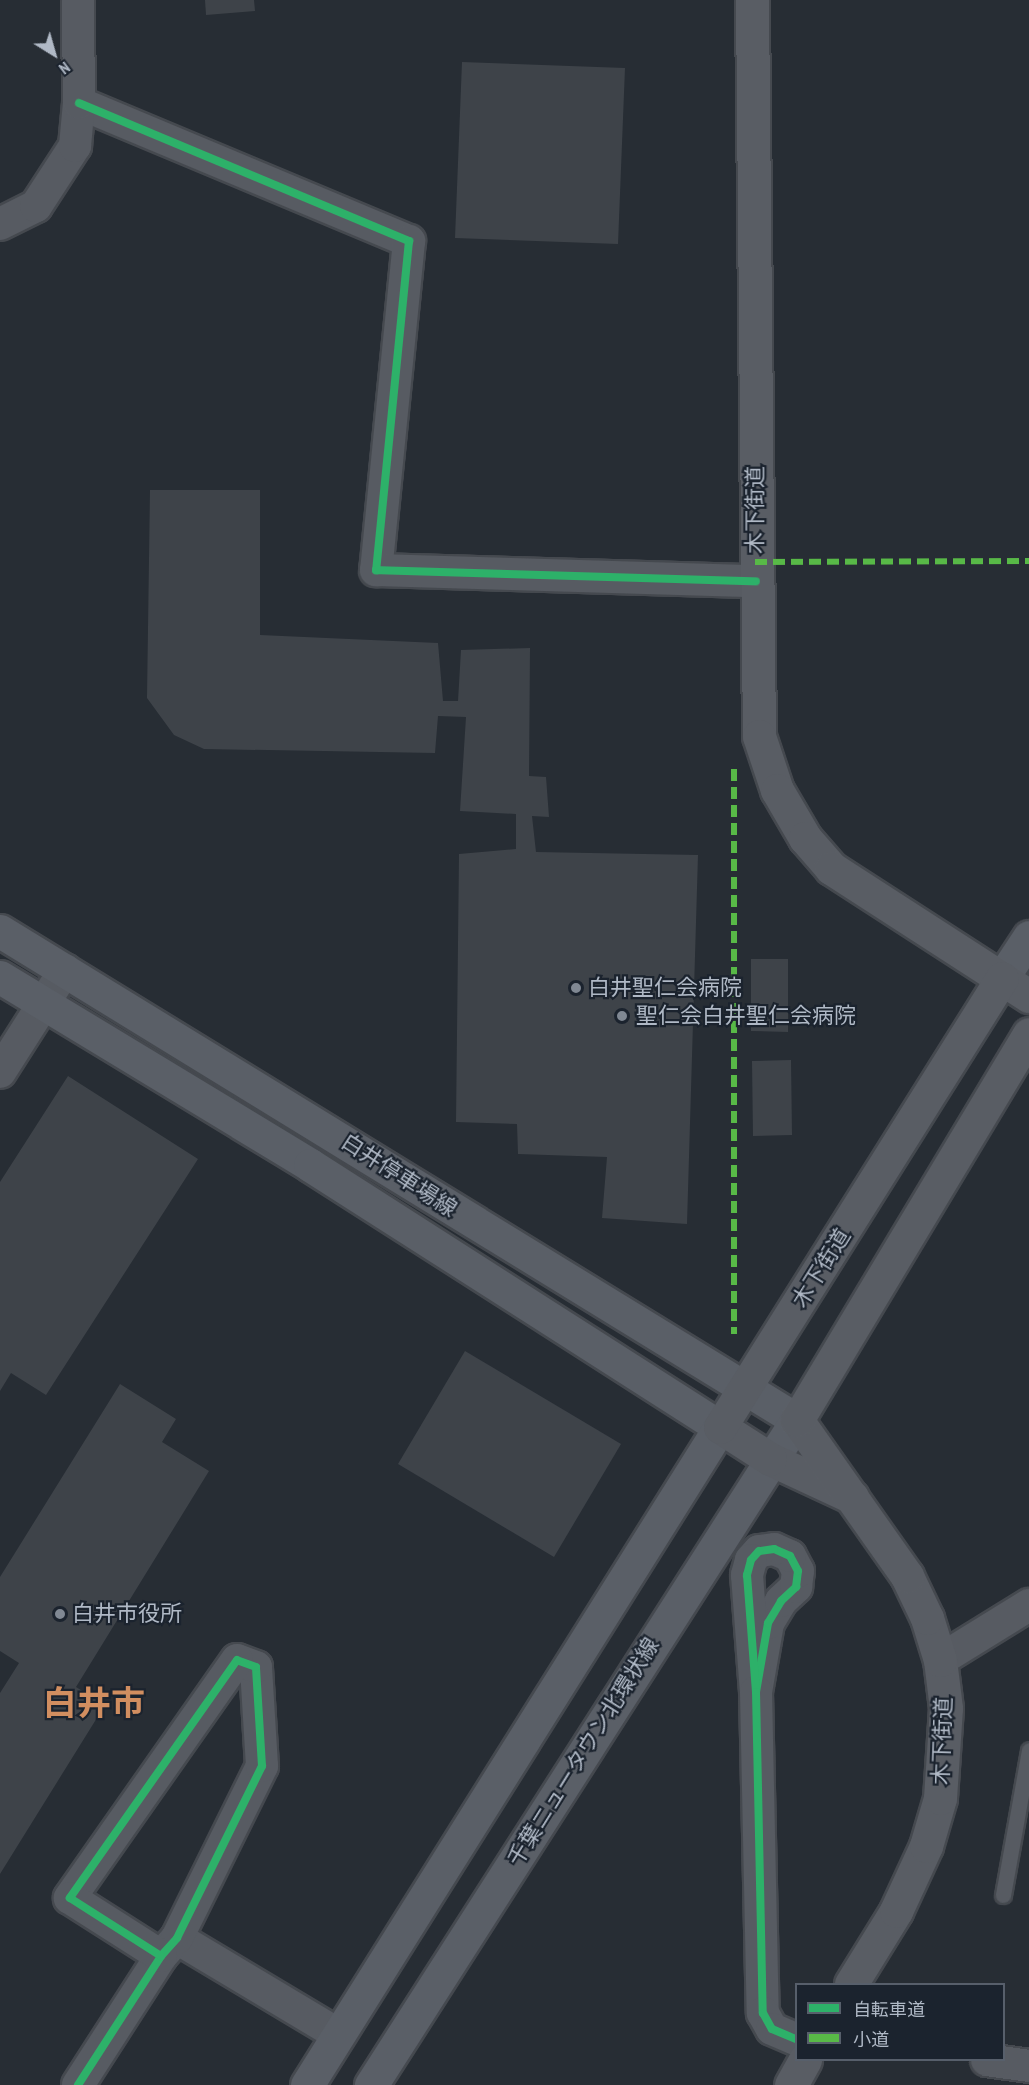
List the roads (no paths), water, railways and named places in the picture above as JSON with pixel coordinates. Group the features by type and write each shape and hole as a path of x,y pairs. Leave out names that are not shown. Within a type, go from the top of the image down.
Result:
{"main road":[{"name":"木下街道","path":"752,0 759,736 777,790 806,838 831,868 1029,996"},
{"name":"白井停車場線","path":"0,931 336,1134 744,1390 797,1420"},
{"path":"1002,978 1029,937"},
{"name":"白井停車場線","path":"0,977 42,1005 310,1165 720,1427"},
{"name":"木下街道","path":"720,1427 1002,978"},
{"path":"797,1420 1029,1034"},
{"name":"木下街道","path":"797,1420 855,1498 907,1576 927,1618 940,1660 945,1752 937,1808 926,1846 896,1911 852,1983"},
{"name":"千葉ニュータウン北環状線","path":"371,2085 797,1420"},
{"path":"307,2085 720,1427 770,1459 855,1498"},
{"path":"792,2085 804,2061"}],"street":[{"path":"0,224 36,206 75,146 79,103 78,0"},
{"path":"79,103 409,241 376,570 756,580"},
{"path":"0,1072 65,970"},
{"path":"940,1660 1029,1605"},
{"path":"78,2085 169,1947 262,1766 256,1667 237,1660 70,1898 169,1947 339,2035"},
{"path":"756,1692 763,2013 772,2029 795,2040"},
{"path":"994,2061 1029,2066"}],"lane":[{"path":"1003,1895 1029,1750"}],"place":[{"name":"白井聖仁会病院","path":"576,988"},
{"name":"聖仁会白井聖仁会病院","path":"622,1016"},
{"name":"白井市役所","path":"60,1614"}],"district":[{"name":"白井市","path":"94,1703"}]}
